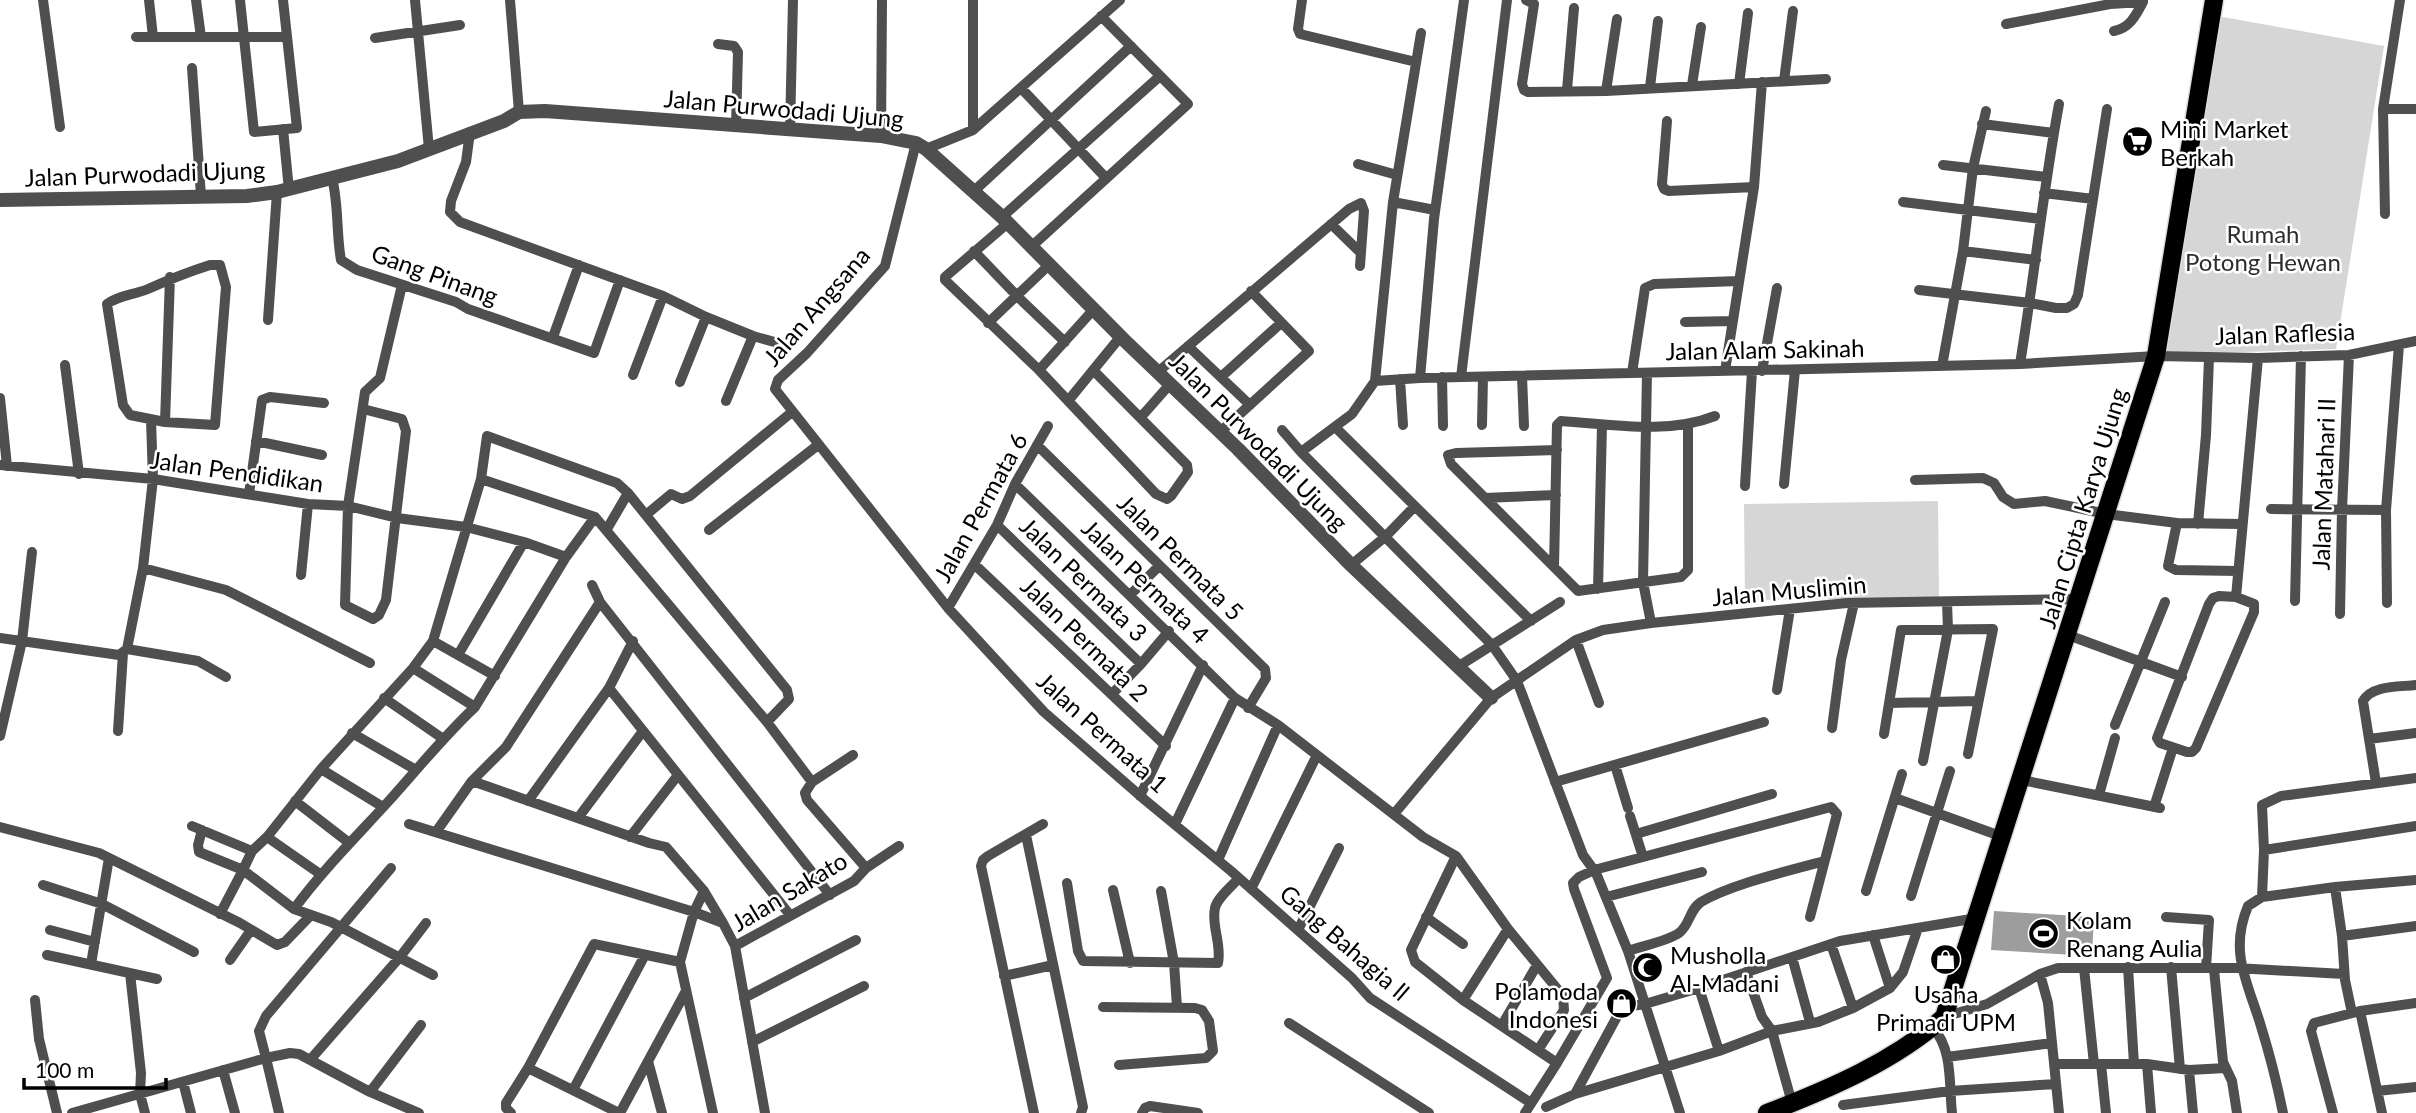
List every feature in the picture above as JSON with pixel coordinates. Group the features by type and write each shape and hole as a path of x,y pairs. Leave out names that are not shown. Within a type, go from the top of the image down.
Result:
{"main road":[{"name":"Jalan Cipta Karya Ujung","path":"1938,1023 2022,780 2156,356 2214,0"},
{"path":"1767,1113 1861,1071 1923,1036 1938,1023"}],"street":[{"path":"43,0 60,127"},
{"path":"149,0 152,37"},
{"path":"196,0 201,37"},
{"path":"240,0 254,132 297,128 283,0"},
{"path":"415,0 429,149"},
{"path":"510,0 519,112"},
{"path":"790,130 793,0"},
{"path":"881,136 882,0"},
{"path":"972,0 973,130"},
{"path":"921,146 973,130 1120,0"},
{"path":"1302,0 1298,29 1300,34 1416,62"},
{"path":"1420,378 1435,210 1464,0"},
{"path":"1461,377 1507,0"},
{"path":"2385,214 2383,109 2400,0"},
{"path":"1531,1 1522,84 1528,92 1606,91 1826,79"},
{"path":"2006,24 2110,4 2143,1"},
{"path":"2114,31 2122,29 2134,19 2143,1"},
{"path":"1567,90 1574,8"},
{"path":"1784,81 1793,11"},
{"path":"1739,84 1748,13"},
{"path":"1031,247 1188,104 1101,16"},
{"path":"1606,91 1616,19"},
{"path":"1650,87 1658,20"},
{"path":"375,38 460,25"},
{"path":"1692,85 1701,27"},
{"path":"1301,452 1352,414 1375,381 1393,201 1421,33"},
{"path":"136,37 287,37"},
{"path":"718,44 734,46 738,51 736,126"},
{"path":"974,191 1131,46"},
{"path":"192,68 201,196"},
{"path":"1093,370 1141,416 1188,469 1167,499 1156,494 1039,370 944,279 1079,149 1160,76"},
{"path":"1725,372 1754,187 1762,82"},
{"path":"1021,88 1106,178"},
{"path":"2020,364 2059,104"},
{"path":"1919,290 2056,308 2067,308 2074,304 2078,295 2106,109"},
{"path":"2383,109 2416,110"},
{"name":"Jalan Purwodadi Ujung","path":"0,200 247,196 283,191 398,161 504,121 519,112 545,111 881,136 921,146 1005,220 1159,371 1350,565 1491,698"},
{"path":"1942,366 1973,168 1986,111"},
{"path":"1667,121 1662,184 1664,189 1754,187"},
{"path":"1982,124 2054,133"},
{"path":"268,320 283,191 283,129"},
{"path":"470,132 466,162 451,201 450,212 460,222 663,296 753,336 785,345"},
{"name":"Jalan Angsana","path":"921,146 885,266 807,353 775,384 775,389 948,608"},
{"path":"1358,164 1397,175"},
{"path":"1943,165 2046,177"},
{"name":"Gang Pinang","path":"332,178 336,194 341,260 357,270 594,353 620,280"},
{"path":"2044,193 2093,199"},
{"path":"1393,201 1435,210"},
{"path":"1903,202 2041,219"},
{"path":"1159,371 1357,204 1363,205 1360,266"},
{"path":"1331,224 1361,253"},
{"path":"974,251 1065,342"},
{"path":"1962,251 2036,260"},
{"path":"210,265 220,265 226,287 215,425 150,420 130,415 123,405 107,304 124,295 145,290 170,277 210,265"},
{"path":"553,337 579,265"},
{"path":"988,323 1049,265"},
{"path":"165,422 170,277"},
{"path":"1632,373 1645,288 1654,284 1739,281"},
{"path":"363,409 402,419 406,431 386,600 379,615 369,618 345,606 348,506 365,392 380,378 402,285"},
{"path":"1745,486 1757,371 1777,288"},
{"path":"1220,432 1308,351 1251,291"},
{"path":"633,375 663,296"},
{"path":"1039,370 1094,309"},
{"path":"680,382 706,317"},
{"path":"1685,322 1732,321"},
{"path":"1221,377 1281,323"},
{"path":"726,401 753,336"},
{"path":"1068,401 1121,336"},
{"name":"Jalan Raflesia","path":"2156,356 2258,358 2349,355 2416,341"},
{"path":"2387,603 2386,510 2399,345"},
{"path":"1188,346 1250,405"},
{"name":"Jalan Matahari II","path":"2340,614 2349,355"},
{"name":"Jalan Alam Sakinah","path":"1375,381 1442,377 2020,364 2156,356"},
{"path":"2295,601 2301,356"},
{"path":"2198,524 2209,358"},
{"path":"2235,597 2258,358"},
{"path":"65,365 79,474"},
{"path":"1784,484 1795,370"},
{"path":"1647,373 1643,582 1651,622"},
{"path":"1522,376 1524,426"},
{"path":"1442,377 1443,426"},
{"path":"1482,425 1483,377"},
{"path":"1400,379 1403,425"},
{"path":"1141,416 1171,383"},
{"path":"0,398 4,466"},
{"path":"249,494 262,400 265,398 324,403"},
{"path":"647,514 671,494 682,499 690,495 792,412"},
{"path":"1554,567 1558,425 1561,421 1602,425 1688,425 1715,416"},
{"path":"118,731 125,651 143,568 153,479 150,420"},
{"path":"1598,589 1602,425"},
{"path":"1557,450 1449,454 1451,464 1578,591 1681,577 1688,570 1688,425"},
{"name":"Jalan Permata 6","path":"948,608 997,524 1015,484 1048,426"},
{"path":"1335,427 1531,621"},
{"path":"1282,430 1492,645 1517,681 1583,855 1594,870 1628,951 1680,1113"},
{"path":"220,914 252,851 267,837 321,769 433,641 481,479 487,436 617,483 628,494 647,514 787,690 789,699 767,722"},
{"path":"256,442 322,455"},
{"path":"709,530 818,444"},
{"name":"Jalan Permata 5","path":"1037,444 1265,669 1266,678 1248,708"},
{"name":"Jalan Pendidikan","path":"4,466 153,479 308,504 348,506 397,518 466,527 524,542 566,557"},
{"path":"1915,480 1983,478 1994,483 2003,497 2014,504 2045,501 2106,514 2177,523 2241,524"},
{"path":"481,479 595,517 767,722 812,782"},
{"name":"Jalan Permata 4","path":"1015,484 1235,698 1278,725 1423,836 1456,856"},
{"path":"607,529 628,494"},
{"path":"1485,498 1556,495"},
{"path":"301,575 308,504"},
{"path":"1350,565 1385,537 1415,506"},
{"path":"2271,509 2386,510"},
{"path":"294,909 348,842 416,771 442,738 475,708 566,557 595,517"},
{"path":"2177,523 2168,566 2176,570 2238,571"},
{"name":"Jalan Permata 3","path":"997,524 1141,664"},
{"path":"458,655 524,542"},
{"path":"0,736 22,641 32,552"},
{"name":"Jalan Permata 2","path":"974,564 1166,746"},
{"path":"1130,596 1160,566"},
{"path":"143,568 226,590 370,663"},
{"path":"592,585 600,602 830,895"},
{"path":"2235,597 2254,604 2254,612 2192,752 2160,743 2157,738 2182,677 2213,598 2235,597"},
{"name":"Jalan Muslimin","path":"1517,681 1576,640 1603,630 1651,622 1854,603 2079,599"},
{"path":"436,832 472,781 506,747 600,602"},
{"path":"1923,761 1948,629 1947,602"},
{"path":"2116,725 2165,602"},
{"path":"1459,666 1560,603"},
{"path":"1832,728 1854,603"},
{"name":"Jalan Permata 1","path":"948,608 1044,712 1239,878"},
{"path":"1777,690 1790,609"},
{"path":"1884,734 1901,630 1993,629 1968,754"},
{"path":"1112,694 1169,631"},
{"path":"2068,635 2182,677"},
{"path":"0,638 119,655 125,651 198,662 226,677"},
{"path":"1576,640 1598,703"},
{"path":"433,641 495,676"},
{"path":"528,801 609,688 633,641"},
{"path":"1140,796 1203,665"},
{"path":"412,668 475,708"},
{"path":"1394,814 1491,698 1517,681"},
{"path":"2376,783 2363,701 2376,690 2416,685"},
{"path":"609,688 790,915"},
{"path":"384,698 442,738"},
{"path":"1175,824 1235,698"},
{"path":"1889,703 1978,701"},
{"path":"1555,782 1764,722"},
{"path":"1217,860 1278,725"},
{"path":"578,818 643,731"},
{"path":"352,733 416,771"},
{"path":"2369,739 2416,733"},
{"path":"2099,796 2115,738"},
{"path":"2022,780 2157,808 2171,754"},
{"path":"853,755 812,782 805,793 807,800 866,868"},
{"path":"1251,889 1317,755"},
{"path":"1615,765 1643,857"},
{"path":"321,769 383,807"},
{"path":"1911,896 1950,771"},
{"path":"1866,891 1902,774"},
{"path":"630,837 678,775"},
{"path":"2262,897 2262,805 2281,796 2416,778"},
{"path":"472,781 630,837 666,847 704,891 735,946"},
{"path":"1636,834 1772,794"},
{"path":"1895,798 2003,837"},
{"path":"295,801 348,842"},
{"path":"1525,1113 1605,986 1607,978 1573,885 1579,877 1594,870 1831,807 1837,814 1810,917"},
{"path":"409,824 723,923"},
{"path":"1034,1113 981,866 988,856 1042,824"},
{"path":"2264,850 2416,826"},
{"path":"0,827 109,858 277,944 292,935 311,915"},
{"path":"252,851 197,828 199,852 243,870 294,909 340,926 433,975"},
{"path":"1026,835 1083,1107 1081,1113"},
{"path":"267,837 320,874"},
{"name":"Jalan Sakato","path":"765,1113 735,946 854,881 866,868 899,846"},
{"path":"1298,930 1339,848"},
{"path":"1538,1050 1564,1010 1563,996 1508,929 1456,856 1411,955 1415,962 1463,1000 1557,1063"},
{"path":"91,964 109,858"},
{"path":"1628,951 1679,933 1692,909 1711,898 1824,861"},
{"path":"279,1113 259,1031 261,1023 391,868"},
{"path":"1606,897 1702,872"},
{"path":"1067,883 1083,961 1218,963 1221,951 1214,920 1215,906 1239,878"},
{"name":"Gang Bahagia ll","path":"1239,878 1352,978 1370,998 1531,1102"},
{"path":"2283,1113 2259,1021 2241,969 2241,945 2248,906 2262,897 2416,880"},
{"path":"43,885 102,904 194,952"},
{"path":"2335,887 2341,921 2344,974 2382,1113"},
{"path":"1113,890 1130,963"},
{"path":"704,891 694,912 680,962 713,1113"},
{"path":"1161,891 1174,963 1177,1007"},
{"path":"1426,917 1463,944"},
{"path":"2166,917 2209,920 2210,968 2221,1049 2232,1081 2237,1113"},
{"path":"1575,1094 1620,1011 1625,1007 1699,988 1831,944 1971,919"},
{"path":"310,1060 400,957 426,923"},
{"path":"2342,936 2416,926"},
{"path":"1546,1107 1575,1094 1719,1051 1772,1031 1818,1022 1853,1008 1890,988 1903,972 1918,928"},
{"path":"1463,1000 1508,929"},
{"path":"50,930 94,942"},
{"path":"230,960 251,930"},
{"path":"1873,936 1890,988"},
{"path":"744,998 856,940"},
{"path":"511,1113 506,1108 506,1102 528,1068 594,944 680,962"},
{"path":"1831,944 1853,1008"},
{"path":"47,955 157,979"},
{"path":"573,1090 645,955"},
{"path":"1792,957 1810,1022"},
{"path":"1004,976 1053,965"},
{"path":"1502,1025 1537,965"},
{"path":"2128,967 2134,1064"},
{"path":"1952,1113 1947,1057 1938,1023 1987,1004 2040,974 2058,968 2171,967 2344,974"},
{"path":"2171,967 2193,1113"},
{"path":"2084,968 2106,1113"},
{"path":"1746,972 1762,1017 1772,1031 1792,1103"},
{"path":"130,973 141,1073 140,1094 145,1113"},
{"path":"2040,974 2048,1003 2059,1113"},
{"path":"752,1042 864,985"},
{"path":"1699,988 1719,1051"},
{"path":"528,1068 619,1113 687,991"},
{"path":"35,1000 39,1039 57,1113"},
{"path":"2333,1113 2311,1031 2314,1023 2356,1012 2416,1003"},
{"path":"1103,1007 1177,1007 1202,1010 1207,1014 1213,1051 1210,1056 1202,1059 1119,1065"},
{"path":"1289,1023 1429,1113"},
{"path":"370,1092 421,1025"},
{"path":"1947,1057 2052,1043"},
{"path":"72,1113 98,1109 140,1094 290,1053 299,1054 370,1092 419,1113"},
{"path":"648,1061 662,1113"},
{"path":"2054,1064 2147,1064 2185,1070 2226,1068"},
{"path":"2147,1064 2151,1113"},
{"path":"223,1070 235,1113"},
{"path":"183,1082 191,1113"},
{"path":"1843,1105 1950,1091 2056,1084"},
{"path":"2377,1091 2416,1087"},
{"path":"1142,1113 1150,1106 1198,1113"}],"green space":[{"name":"Rumah Potong Hewan","path":"2212,15 2384,46 2336,349 2154,355"},
{"path":"1938,501 1939,598 1745,600 1744,504"}],"shaded area":[{"name":"Kolam Renang Aulia","path":"1994,911 2094,917 2092,956 1991,950"}],"place":[{"name":"Mini Market Berkah","path":"2137,142"},
{"name":"Kolam Renang Aulia","path":"2043,933"},
{"name":"Usaha Primadi UPM","path":"1946,959"},
{"name":"Musholla Al-Madani","path":"1647,968"},
{"name":"Polamoda Indonesi","path":"1621,1004"}]}
